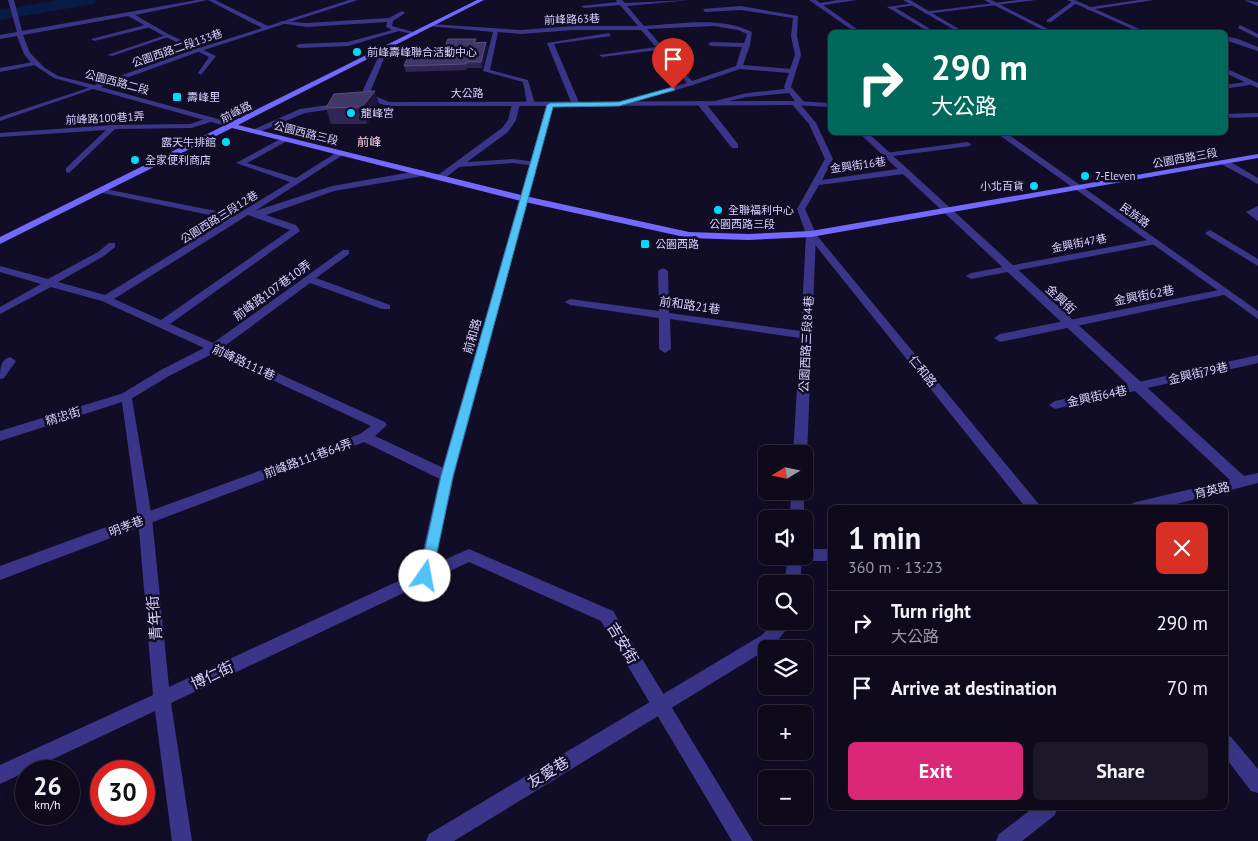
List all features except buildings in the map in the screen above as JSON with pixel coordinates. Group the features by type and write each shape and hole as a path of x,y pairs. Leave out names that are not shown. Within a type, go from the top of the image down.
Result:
{"street":[{"path":"128,13 186,0"},
{"path":"0,33 206,0"},
{"path":"211,0 267,28"},
{"path":"337,0 345,3"},
{"name":"公園西路二段133巷","path":"0,119 199,50 356,0"},
{"name":"前峰路","path":"0,241 233,126 481,0"},
{"path":"584,6 687,0"},
{"path":"815,2 853,0"},
{"path":"906,0 958,30"},
{"path":"987,0 1047,30"},
{"path":"926,12 1033,0"},
{"path":"1088,8 1146,0"},
{"path":"1248,0 1258,4"},
{"path":"0,70 33,64 18,30 11,1"},
{"path":"1049,21 1073,1 1139,30"},
{"path":"815,2 855,30"},
{"path":"621,3 642,30 690,84"},
{"path":"701,3 714,24 744,29 750,34 739,67 794,71"},
{"path":"913,4 890,6 929,30"},
{"path":"705,10 741,8 796,17 794,36 798,55 788,87 812,123 829,160 801,209 811,234"},
{"path":"128,13 168,36 213,56 200,73"},
{"path":"282,23 307,25 390,20 402,13"},
{"path":"390,20 389,27 415,34"},
{"name":"前峰路63巷","path":"431,26 521,32 573,28 642,30 688,22 714,24"},
{"path":"94,39 149,26"},
{"path":"1240,27 1258,36"},
{"path":"0,38 18,30"},
{"path":"299,46 348,44 397,30"},
{"path":"496,30 486,71 526,81 531,104"},
{"path":"576,105 550,43 642,30"},
{"path":"110,56 168,36"},
{"path":"1228,38 1258,49"},
{"path":"710,44 747,45"},
{"path":"1248,45 1258,44"},
{"path":"602,55 659,48"},
{"path":"385,49 367,90 369,95 376,100 388,104"},
{"name":"公園西路二段","path":"33,64 56,77 233,126"},
{"name":"大公路","path":"619,104 690,84 739,67"},
{"path":"1228,71 1255,84"},
{"path":"1228,87 1255,84"},
{"path":"711,103 747,95 790,91"},
{"path":"701,103 735,146"},
{"name":"大公路","path":"370,104 798,103 828,105"},
{"path":"254,131 303,111 321,107 354,104"},
{"path":"441,178 510,125 516,104"},
{"name":"前和路","path":"425,576 447,476 550,105"},
{"path":"1228,116 1258,115"},
{"name":"前峰路100巷1弄","path":"0,135 113,127 191,126 211,119"},
{"name":"公園西路三段","path":"233,126 525,199 689,235 748,237 811,234 1258,156"},
{"path":"69,170 113,127"},
{"name":"金興街","path":"865,135 1242,483"},
{"name":"民族路","path":"1003,135 1258,316"},
{"path":"284,139 240,163 297,181"},
{"path":"886,155 967,144"},
{"name":"公園西路三段12巷","path":"253,214 297,181 342,153"},
{"path":"458,165 513,161 534,164"},
{"path":"1224,162 1258,181"},
{"name":"金興街16巷","path":"816,183 904,171"},
{"name":"公園西路三段12巷","path":"106,299 239,218 332,189 423,173"},
{"path":"103,190 239,218"},
{"path":"1258,209 1251,212 1258,218"},
{"path":"162,324 295,231 294,227 253,214"},
{"path":"1210,233 1258,263"},
{"name":"公園西路三段84巷","path":"800,445 811,234"},
{"name":"仁和路","path":"811,234 1033,505"},
{"name":"金興街47巷","path":"971,276 1153,242"},
{"path":"0,312 101,254 112,245"},
{"name":"前峰路107巷10弄","path":"126,396 165,373 214,348 346,252"},
{"name":"前峰路111巷","path":"0,268 106,299 381,425 365,437"},
{"path":"662,271 665,348"},
{"path":"308,279 386,308"},
{"name":"金興街62巷","path":"1000,338 1224,292"},
{"name":"前和路21巷","path":"570,302 806,335"},
{"name":"金興街79巷","path":"1138,387 1258,360"},
{"path":"0,375 10,361"},
{"name":"金興街64巷","path":"1055,405 1138,387"},
{"name":"精忠街","path":"0,436 126,396"},
{"name":"青年街","path":"126,396 145,518 162,699 182,841"},
{"path":"365,437 447,476"},
{"name":"前峰路111巷64弄","path":"252,479 365,437"},
{"name":"育英路","path":"1149,505 1258,478"},
{"name":"明孝巷","path":"0,573 252,479"},
{"name":"吉安街","path":"425,576 469,555 607,616 743,841"},
{"path":"813,555 828,555"},
{"name":"博仁街","path":"0,775 425,576"},
{"path":"660,704 768,640 777,630"},
{"name":"友愛巷","path":"436,841 660,704"},
{"path":"1228,747 1258,784"},
{"path":"1006,841 1045,810"}],"waterway":[{"path":"0,15 88,0"}],"place":[{"name":"前峰壽峰聯合活動中心","path":"357,52"},
{"name":"壽峰里","path":"177,97"},
{"name":"龍峰宮","path":"351,113"},
{"name":"露天牛排館","path":"226,142"},
{"name":"全家便利商店","path":"135,160"},
{"name":"7-Eleven","path":"1085,176"},
{"name":"小北百貨","path":"1034,186"},
{"name":"全聯福利中心","path":"718,210"},
{"name":"公園西路","path":"645,244"}],"district":[{"name":"前峰","path":"369,141"}],"route":[{"path":"425,576 447,476 550,105 619,104 673,89"}]}
